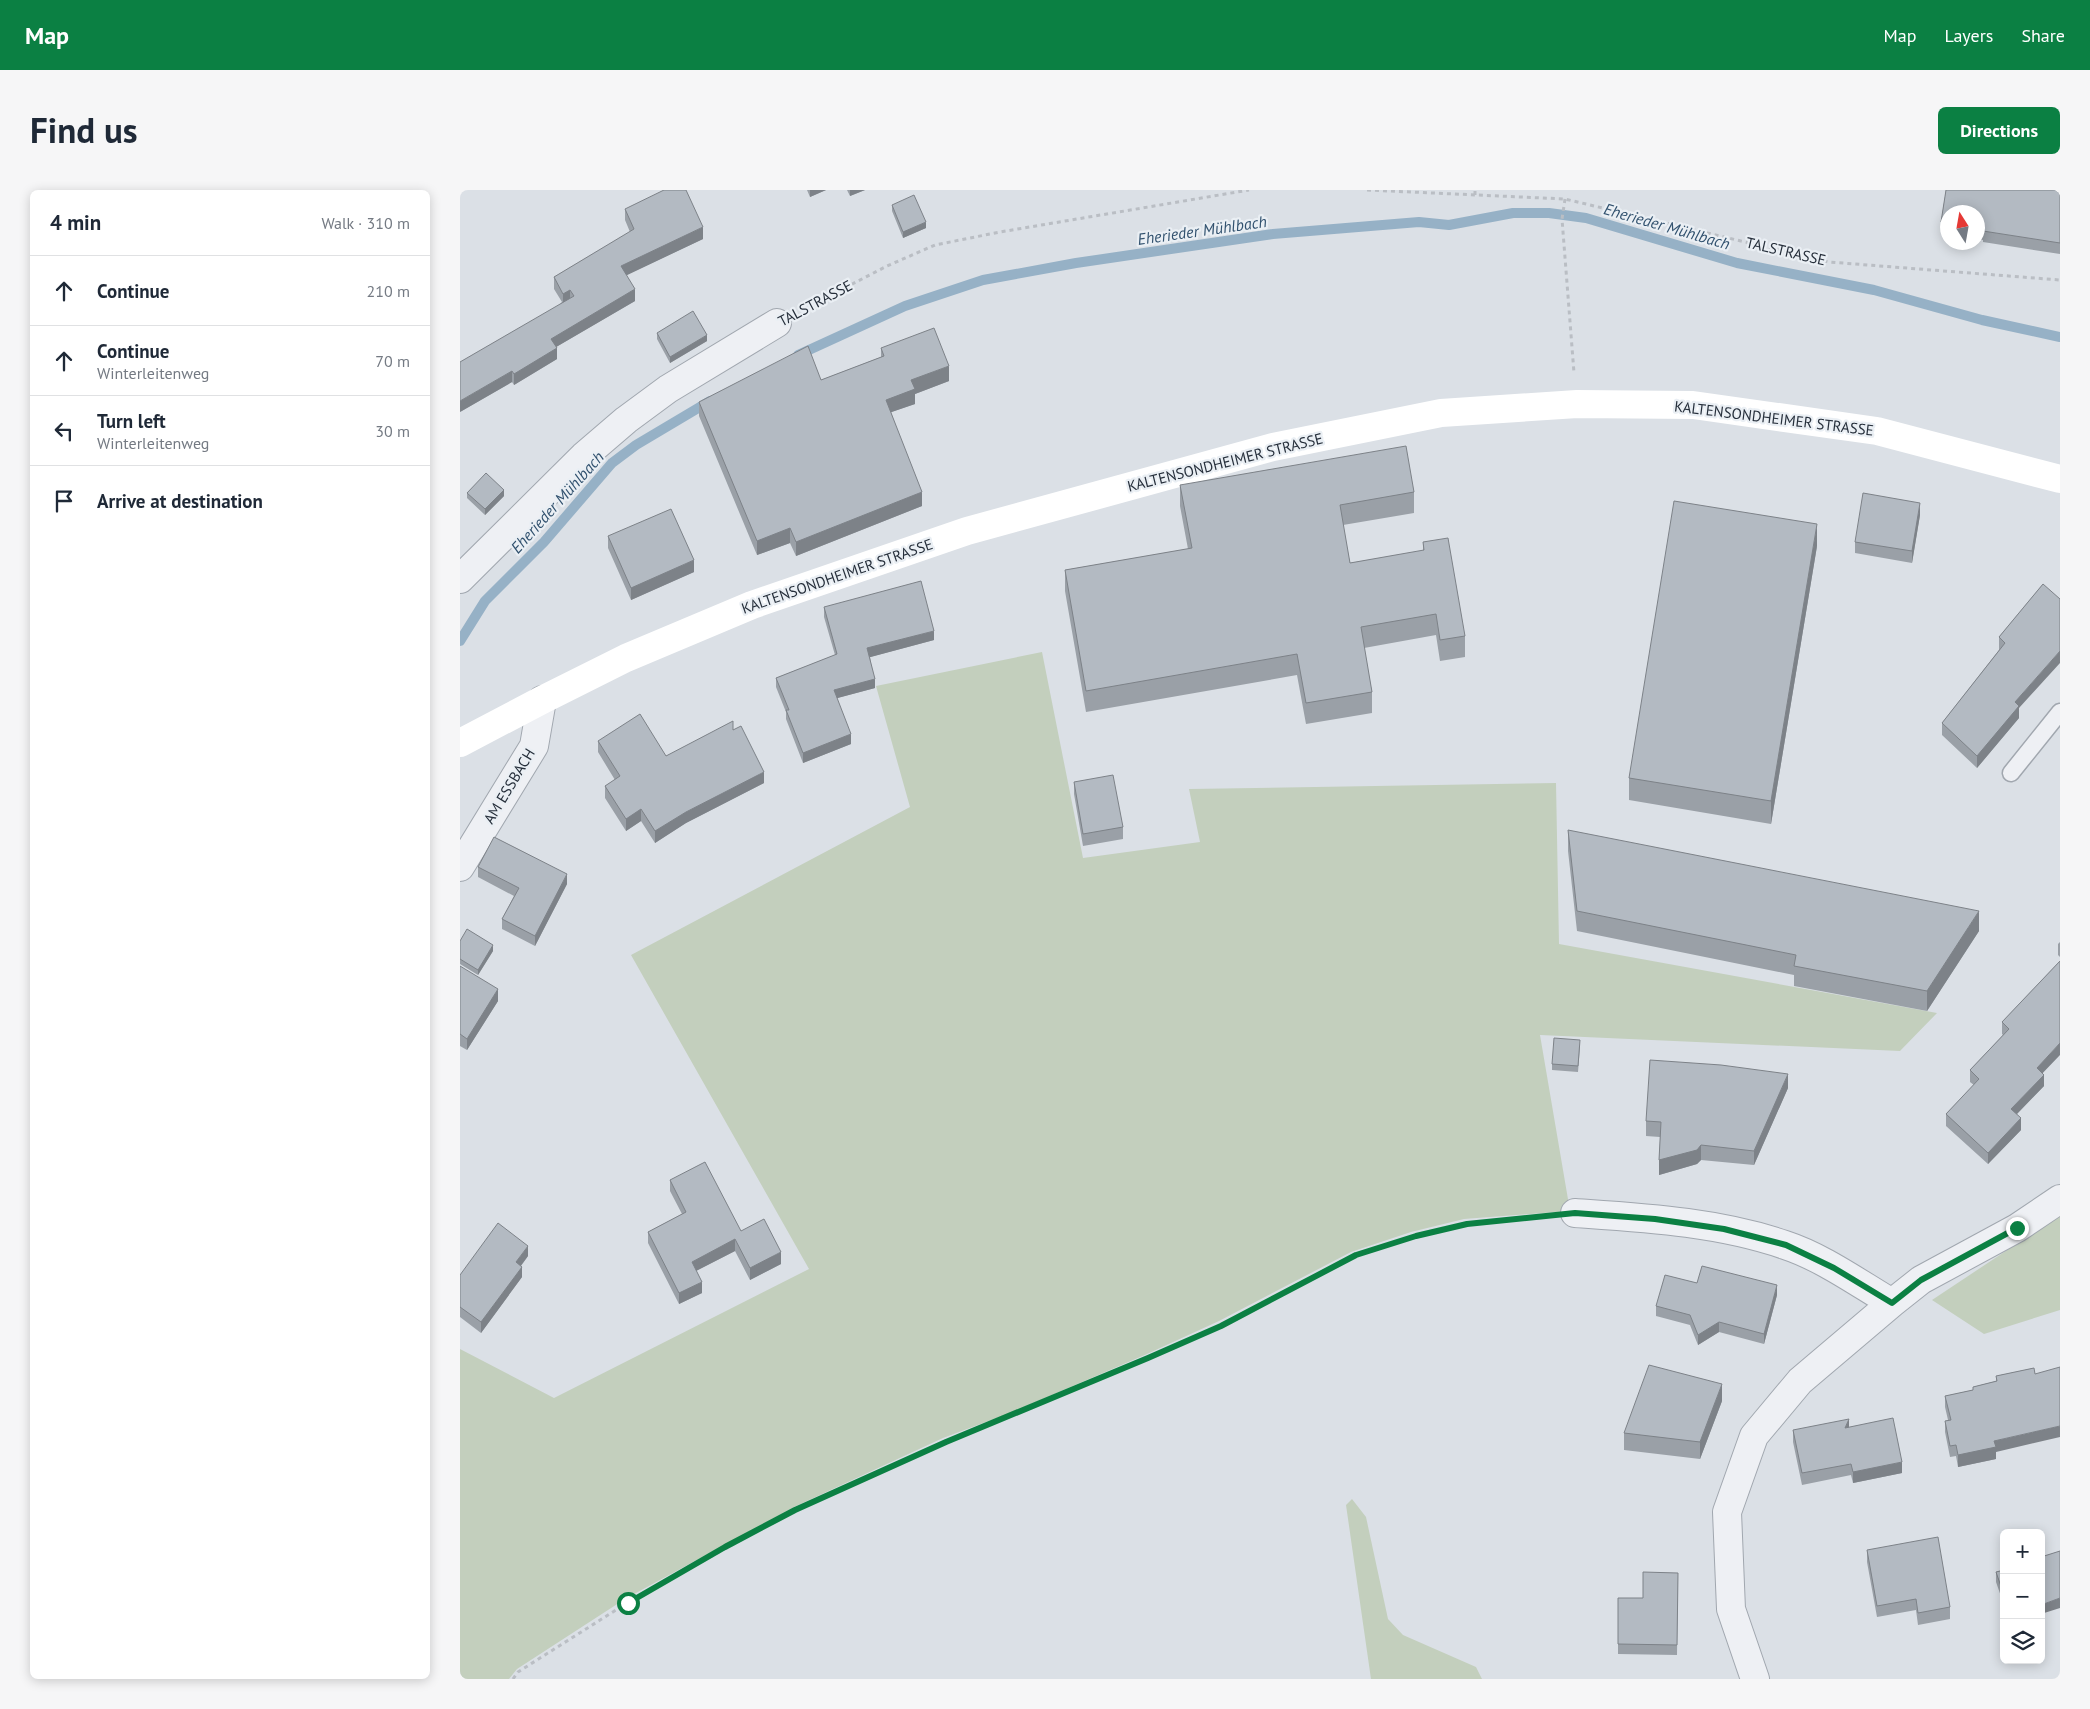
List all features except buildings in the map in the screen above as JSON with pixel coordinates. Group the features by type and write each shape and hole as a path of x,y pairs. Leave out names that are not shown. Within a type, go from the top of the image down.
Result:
{"main road":[{"name":"KALTENSONDHEIMER STRASSE","path":"460,743 626,658 752,605 967,531 1273,447 1441,413 1576,404 1693,405 1877,431 2060,479"}],"street":[{"name":"TALSTRASSE","path":"460,579 584,456 626,420 668,389 776,323"},
{"name":"AM ESSBACH","path":"460,867 534,746 542,700"},
{"path":"1755,1679 1731,1609 1728,1512 1754,1436 1800,1381 1921,1280 2017,1228 2060,1199"},
{"path":"1575,1213 1655,1219 1724,1229 1786,1245 1834,1268 1892,1303"}],"lane":[{"path":"2010,773 2060,712"}],"path":[{"name":"TALSTRASSE","path":"776,323 887,266 935,245 1000,232 1249,190"},
{"name":"TALSTRASSE","path":"1367,190 1565,199 1829,262 2060,280"},
{"path":"1475,195 1476,190"},
{"path":"1565,199 1562,219 1576,404"},
{"path":"513,1679 518,1672 628,1603 725,1547 795,1510 946,1442 1221,1326 1356,1255 1416,1236 1467,1224 1575,1213"}],"green space":[{"path":"1042,652 1083,858 1200,842 1189,789 1556,783 1559,944 1937,1013 1900,1051 1540,1035 1570,1211 1464,1219 1411,1232 1351,1252 1219,1321 1147,1354 1010,1413 943,1438 794,1507 625,1599 517,1669 509,1679 460,1679 460,1349 554,1398 809,1269 631,955 910,807 876,686"},
{"path":"2060,1215 2060,1310 1984,1334 1932,1300"},
{"path":"1352,1499 1366,1517 1388,1619 1403,1635 1476,1667 1482,1679 1371,1679 1346,1505"}],"waterway":[{"name":"Eherieder Mühlbach","path":"798,355 905,306 983,280 1076,263 1273,234 1419,222 1449,225 1513,213 1549,213 1586,218 1737,263 1874,290 1982,320 2060,337"},
{"name":"Eherieder Mühlbach","path":"460,641 485,601 544,542 612,463 636,445 710,401"}],"route":[{"path":"628,1603 725,1547 795,1510 946,1442 1221,1326 1356,1255 1416,1236 1467,1224 1575,1213 1655,1219 1724,1229 1786,1245 1834,1268 1892,1303 1921,1280 2017,1228"}]}
